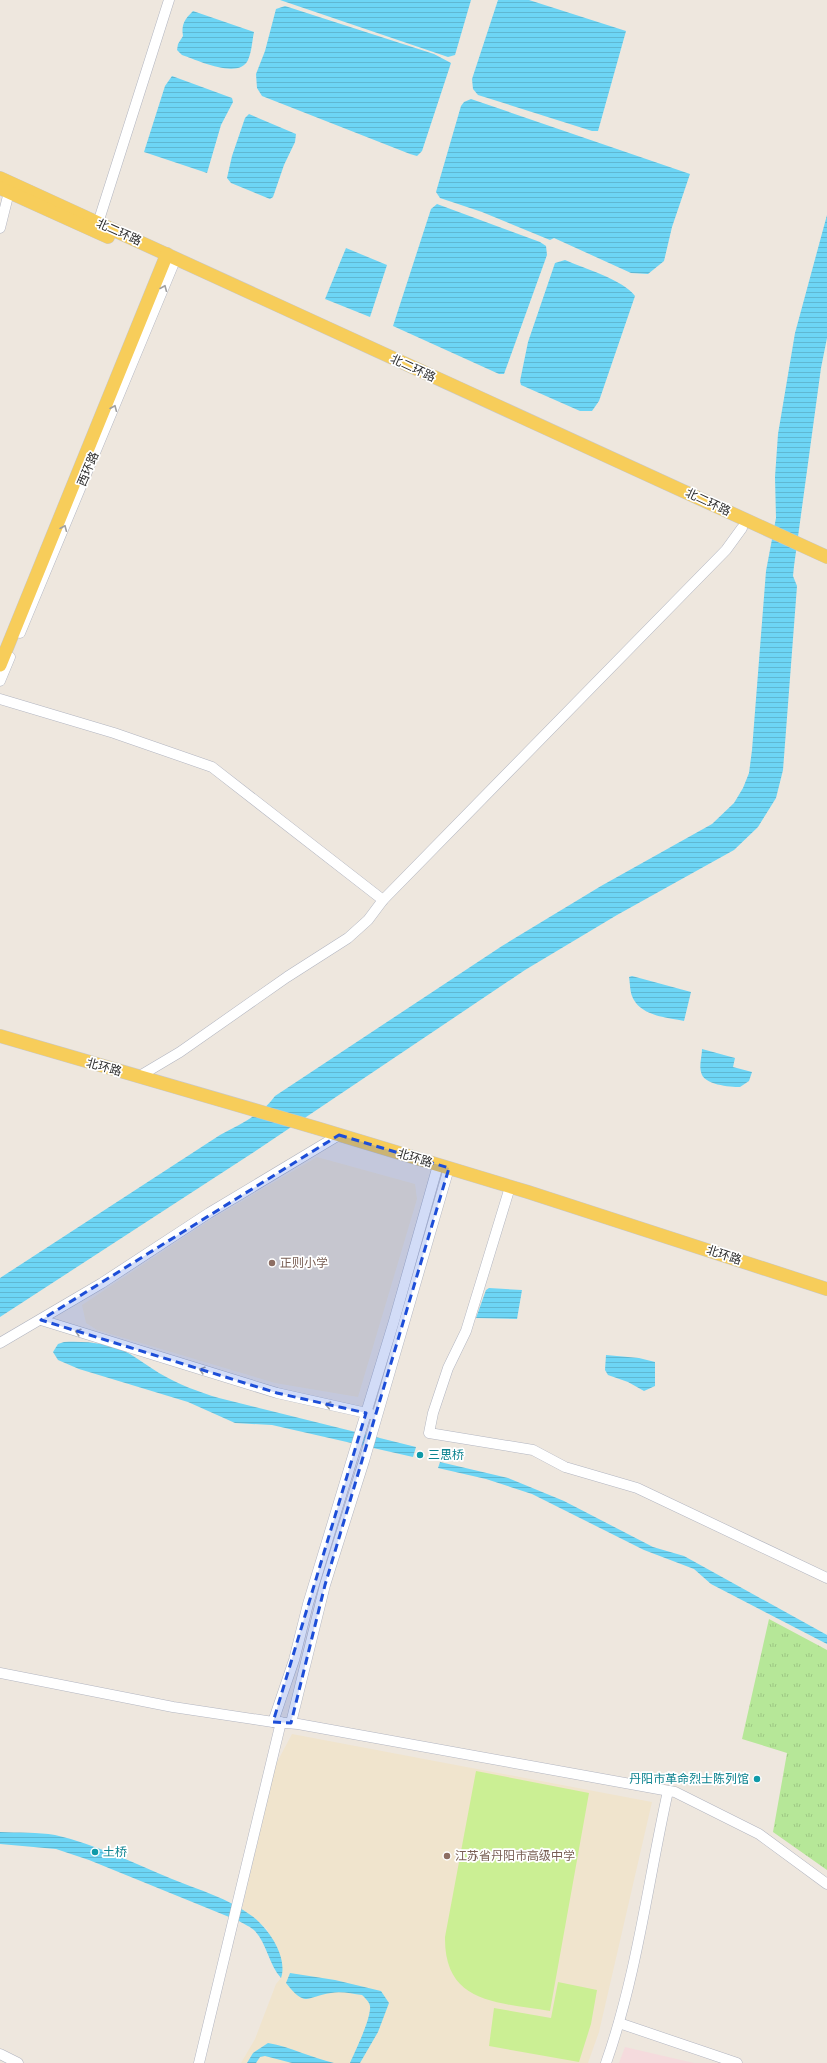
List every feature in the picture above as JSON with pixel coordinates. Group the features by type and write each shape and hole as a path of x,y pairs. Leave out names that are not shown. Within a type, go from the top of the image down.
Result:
{"main road":[{"name":"北二环路","path":"0,178 98,223 170,260 742,528 757,530"},
{"name":"北二环路","path":"4,190 170,260 806,552 827,566"},
{"name":"西环路","path":"0,665 170,260"},
{"name":"北二环路","path":"806,552 827,557"},
{"name":"北环路","path":"0,1036 443,1166 827,1289"}],"street":[{"path":"98,223 169,0"},
{"path":"0,228 4,190"},
{"name":"西环路","path":"0,681 170,260"},
{"path":"138,1077 180,1052 287,976 348,938 368,920 383,900 726,550 742,528"},
{"path":"0,699 122,735 212,766 383,900"},
{"path":"0,1344 102,1283 210,1212 339,1135"},
{"path":"198,2063 240,1899 282,1723 294,1660 308,1604 443,1166"},
{"path":"282,1723 364,1461 443,1166"},
{"path":"510,1187 466,1331 448,1368 433,1413 429,1433 476,1442 504,1444 533,1450 565,1467 637,1488 827,1578"},
{"path":"41,1320 277,1394 377,1416"},
{"path":"0,1673 173,1707 282,1723 668,1790 675,1792 759,1834 827,1884"},
{"path":"606,2063 619,2024 640,1931 668,1790"},
{"path":"619,2024 737,2063"},
{"path":"0,2054 18,2063"}],"highlighted area":[{"path":"339,1135 449,1168 325,1585 291,1723 273,1722 366,1413 277,1393 41,1320"}],"shaded area":[{"name":"正则小学","path":"317,1157 415,1184 417,1199 358,1397 275,1383 97,1330 86,1323 82,1305 210,1220"},
{"name":"江苏省丹阳市高级中学","path":"292,1734 652,1802 599,2032 588,2063 241,2063 255,2039 276,1984 281,1978 267,1929 242,1909 275,1766"},
{"path":"625,2047 694,2063 619,2063"}],"green space":[{"path":"769,1619 827,1650 827,1870 773,1832 787,1753 742,1739"},
{"path":"476,1771 589,1793 550,2011 494,2002 478,1996 464,1988 454,1976 447,1959 445,1937"},
{"path":"558,1982 597,1990 591,2024 579,2062 489,2046 494,2008 551,2018"}],"water":[{"path":"280,0 471,0 455,55 448,57"},
{"path":"498,0 529,0 626,31 598,131 592,131 478,95 473,89 472,79"},
{"path":"285,6 434,54 451,63 422,151 417,156 262,96 257,88 256,74 265,51 276,9"},
{"path":"193,11 254,32 249,57 243,66 227,69 217,67 182,55 177,50 178,44 183,36 184,22"},
{"path":"172,76 232,98 233,102 221,125 207,173 144,152 165,86"},
{"path":"471,99 690,174 672,227 664,261 648,274 631,273 554,238 550,240 482,212 440,198 436,192 461,106 464,102"},
{"path":"249,114 296,134 295,142 284,165 273,197 270,199 231,183 227,178 232,156 245,118"},
{"path":"437,204 540,242 546,246 547,255 504,374 499,374 393,326 431,209"},
{"path":"827,215 827,338 821,368 794,566 793,576 797,586 783,770 776,798 758,827 734,850 617,915 525,970 254,1152 0,1317 0,1278 220,1135 257,1114 275,1096 502,946 601,886 712,824 734,803 743,788 749,773 752,750 766,571 776,518 775,477 778,434 795,333"},
{"path":"346,248 387,265 370,317 325,299"},
{"path":"565,260 613,280 630,290 635,296 599,401 592,411 580,411 521,385 520,381 528,342 555,263"},
{"path":"632,976 691,992 684,1021 661,1017 641,1008 631,994 629,977"},
{"path":"702,1049 735,1058 733,1067 752,1072 749,1081 740,1087 736,1087 724,1086 707,1080 703,1076 700,1069"},
{"path":"489,1288 522,1290 517,1319 476,1318 486,1290"},
{"path":"64,1342 90,1342 115,1347 130,1354 166,1377 196,1390 219,1398 416,1447 413,1457 272,1425 235,1423 188,1402 79,1369 58,1360 53,1352 58,1344"},
{"path":"606,1355 639,1358 655,1362 655,1386 644,1391 628,1382 608,1375 605,1370"},
{"path":"440,1462 508,1478 564,1501 653,1547 684,1556 827,1635 827,1644 711,1584 694,1569 644,1550 532,1494 486,1479 438,1468"},
{"path":"0,1832 48,1834 85,1843 233,1904 252,1916 265,1928 276,1944 282,1961 281,1978 277,1973 259,1936 239,1921 89,1860 56,1849 0,1844"},
{"path":"290,1973 335,1980 381,1991 389,2003 378,2032 360,2063 350,2063 362,2036 369,2015 370,2005 368,2001 362,1995 343,1992 335,1992 306,1999 302,1998 298,1996 286,1983"},
{"path":"268,2043 334,2063 292,2063 265,2056 260,2057 256,2063 247,2063 253,2053"}],"place":[{"name":"正则小学","path":"272,1263"},
{"name":"三思桥","path":"420,1455"},
{"name":"丹阳市革命烈士陈列馆","path":"757,1779"},
{"name":"土桥","path":"95,1852"},
{"name":"江苏省丹阳市高级中学","path":"447,1856"}]}
